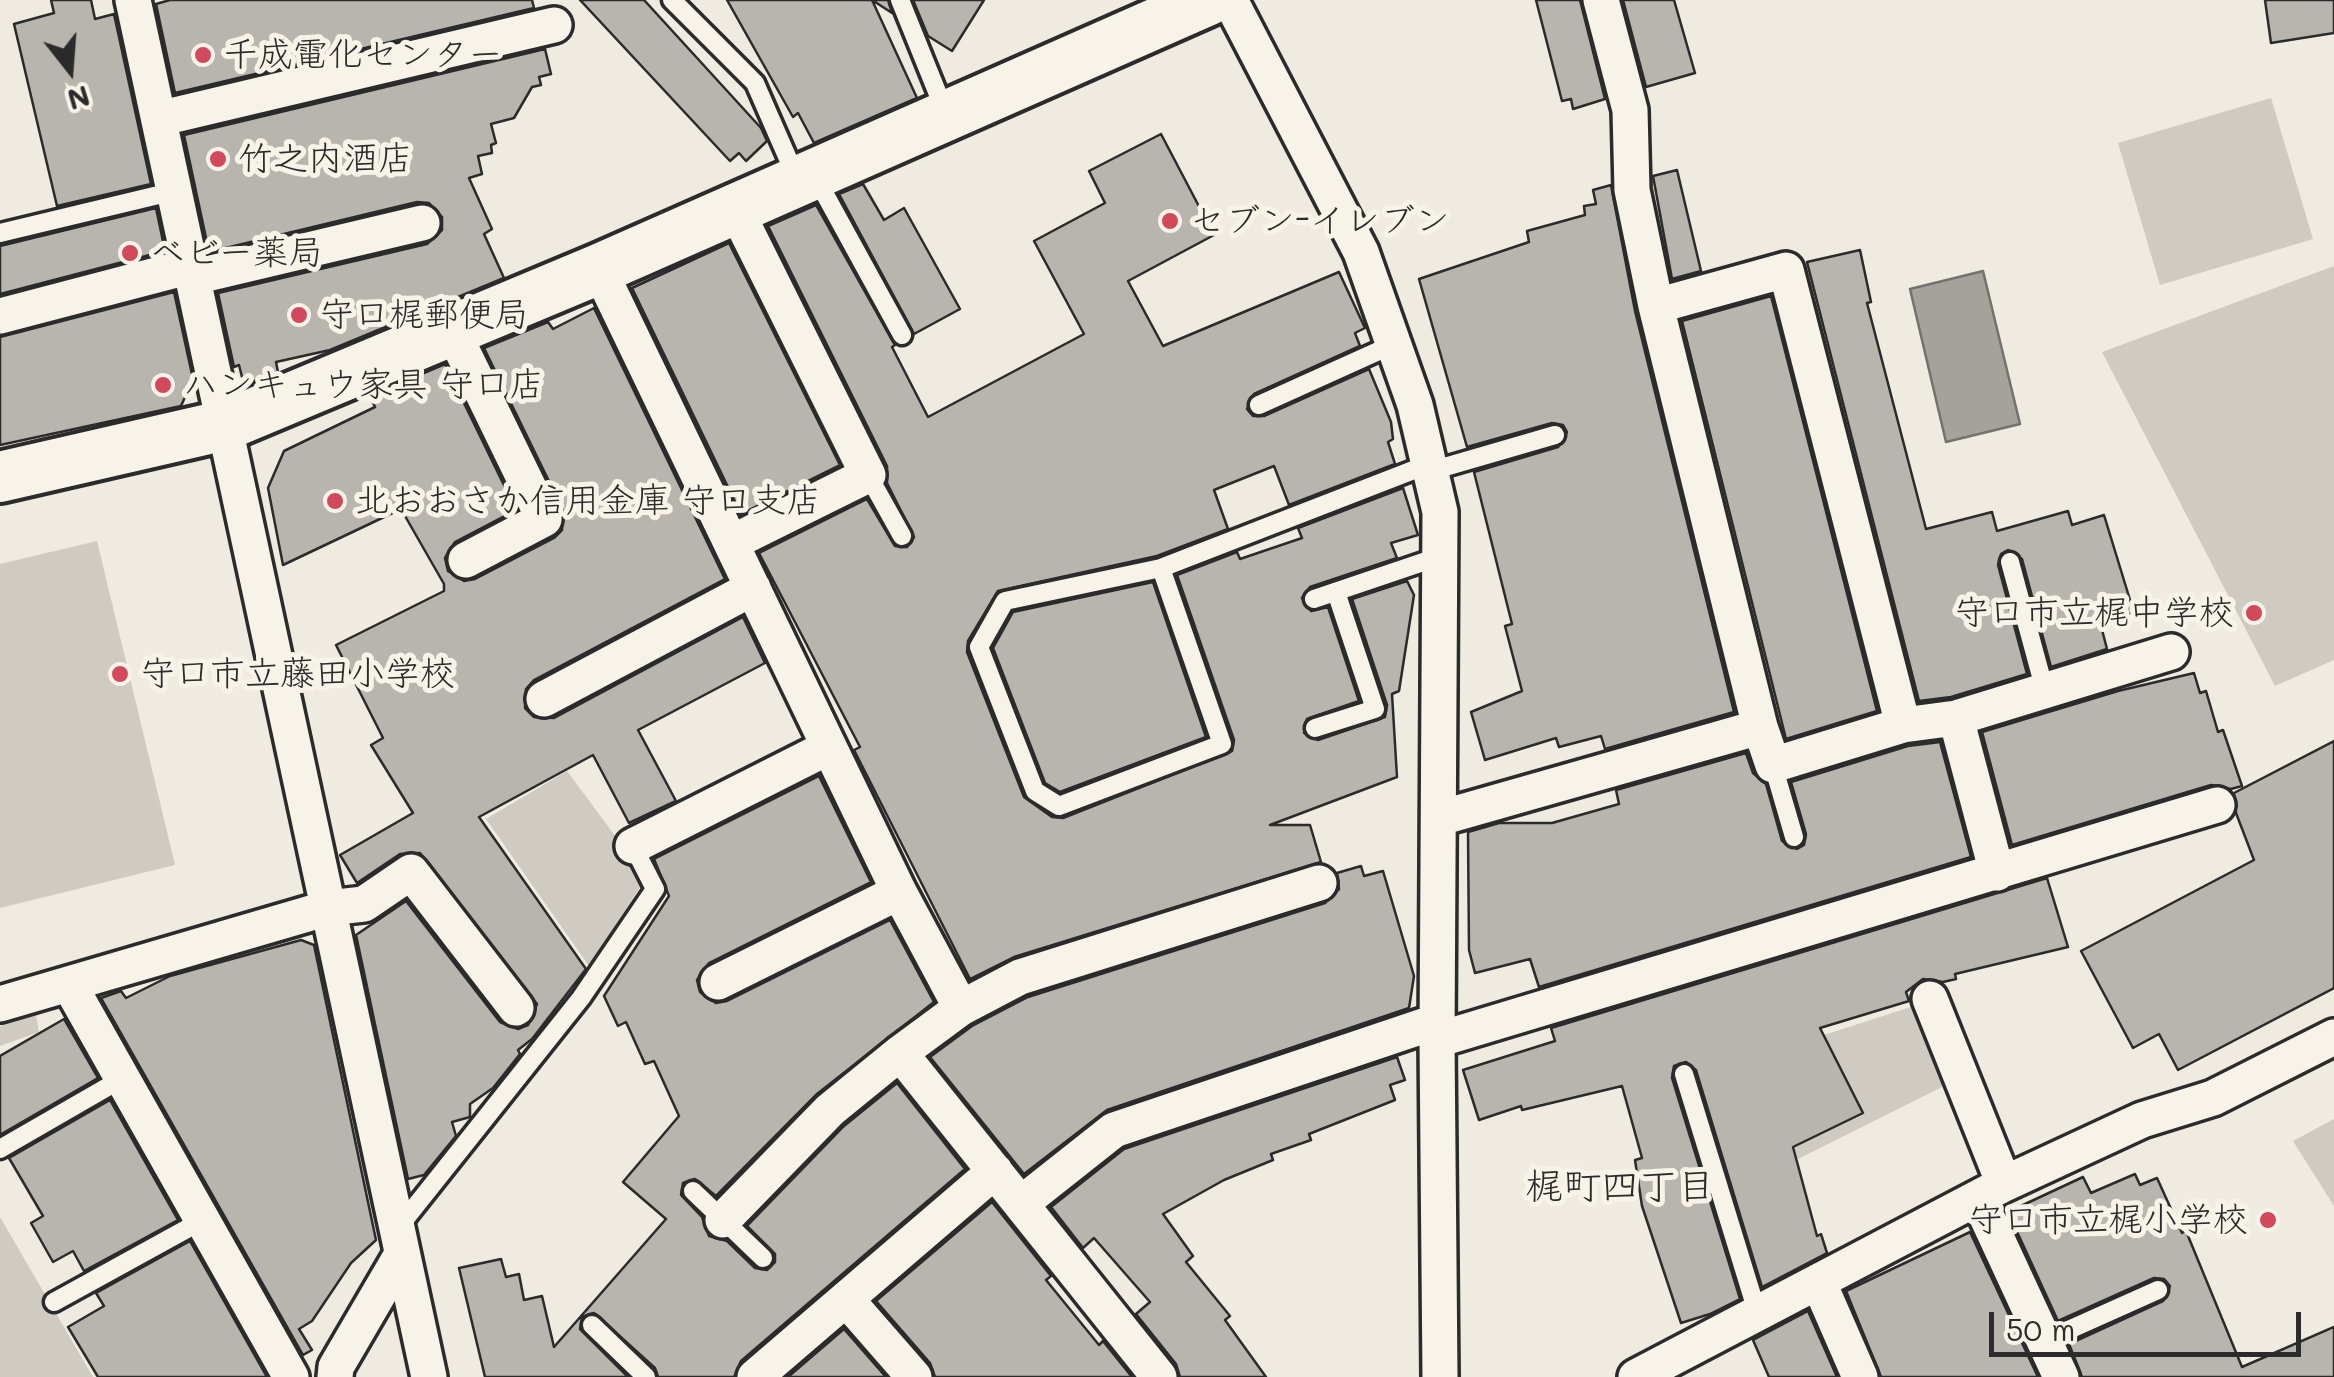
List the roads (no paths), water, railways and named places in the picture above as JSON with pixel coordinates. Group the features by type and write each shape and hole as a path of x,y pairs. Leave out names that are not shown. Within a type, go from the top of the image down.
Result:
{"street":[{"path":"133,0 162,118 428,1377"},
{"path":"1601,0 1630,110 1632,190 1656,306 1773,765 1903,725 1956,718 2172,652"},
{"path":"0,477 226,425 599,269 1205,2 1361,252 1394,344 1440,512 1440,1377"},
{"path":"162,118 554,25"},
{"path":"731,543 868,475 735,208"},
{"path":"0,316 422,224"},
{"path":"599,269 899,892 961,1008"},
{"path":"1656,306 1786,270 1903,725"},
{"path":"452,330 544,519 466,560"},
{"path":"544,699 753,588"},
{"path":"1956,718 1997,873"},
{"path":"1440,818 1760,726"},
{"path":"633,846 829,747"},
{"path":"1023,1202 1114,1130 1437,1030 1997,873 2217,804"},
{"path":"0,1004 328,908 364,904 412,872 516,1008"},
{"path":"723,1220 830,1110 961,1008 1020,978 1318,882"},
{"path":"718,982 899,892"},
{"path":"69,984 291,1377"},
{"path":"1930,999 1991,1192 2060,1377"},
{"path":"1636,1377 1684,1366 1758,1315 1991,1192 2142,1120 2214,1098 2334,1037"},
{"path":"900,1053 1023,1202 1159,1377"},
{"path":"755,1377 995,1171"},
{"path":"335,1377 336,1367 399,1242"},
{"path":"1819,1283 1860,1377"},
{"path":"846,1299 914,1377"}],"lane":[{"path":"672,0 755,83 806,177 902,335"},
{"path":"900,0 946,115"},
{"path":"0,233 175,192"},
{"path":"1259,405 1394,344"},
{"path":"1161,568 1222,744 1059,806 1035,791 978,647 1006,601 1161,568 1430,468 1555,435"},
{"path":"868,475 902,536"},
{"path":"1314,599 1440,556"},
{"path":"2010,562 2045,691"},
{"path":"1315,728 1374,708 1336,592"},
{"path":"1773,765 1794,836"},
{"path":"399,1242 580,998 655,889 633,846"},
{"path":"1684,1074 1758,1315"},
{"path":"0,1149 122,1078"},
{"path":"693,1192 762,1258"},
{"path":"54,1302 202,1220"},
{"path":"2044,1341 2158,1290"},
{"path":"592,1325 646,1377"}],"place":[{"name":"千成電化センター","path":"203,55"},
{"name":"竹之内酒店","path":"218,159"},
{"name":"セブン-イレブン","path":"1170,221"},
{"name":"ベビー薬局","path":"130,253"},
{"name":"守口梶郵便局","path":"299,315"},
{"name":"ハンキュウ家具 守口店","path":"163,385"},
{"name":"北おおさか信用金庫 守口支店","path":"335,501"},
{"name":"守口市立梶中学校","path":"2254,613"},
{"name":"守口市立藤田小学校","path":"120,674"},
{"name":"守口市立梶小学校","path":"2268,1220"}],"district":[{"name":"梶町四丁目","path":"1620,1187"}]}
